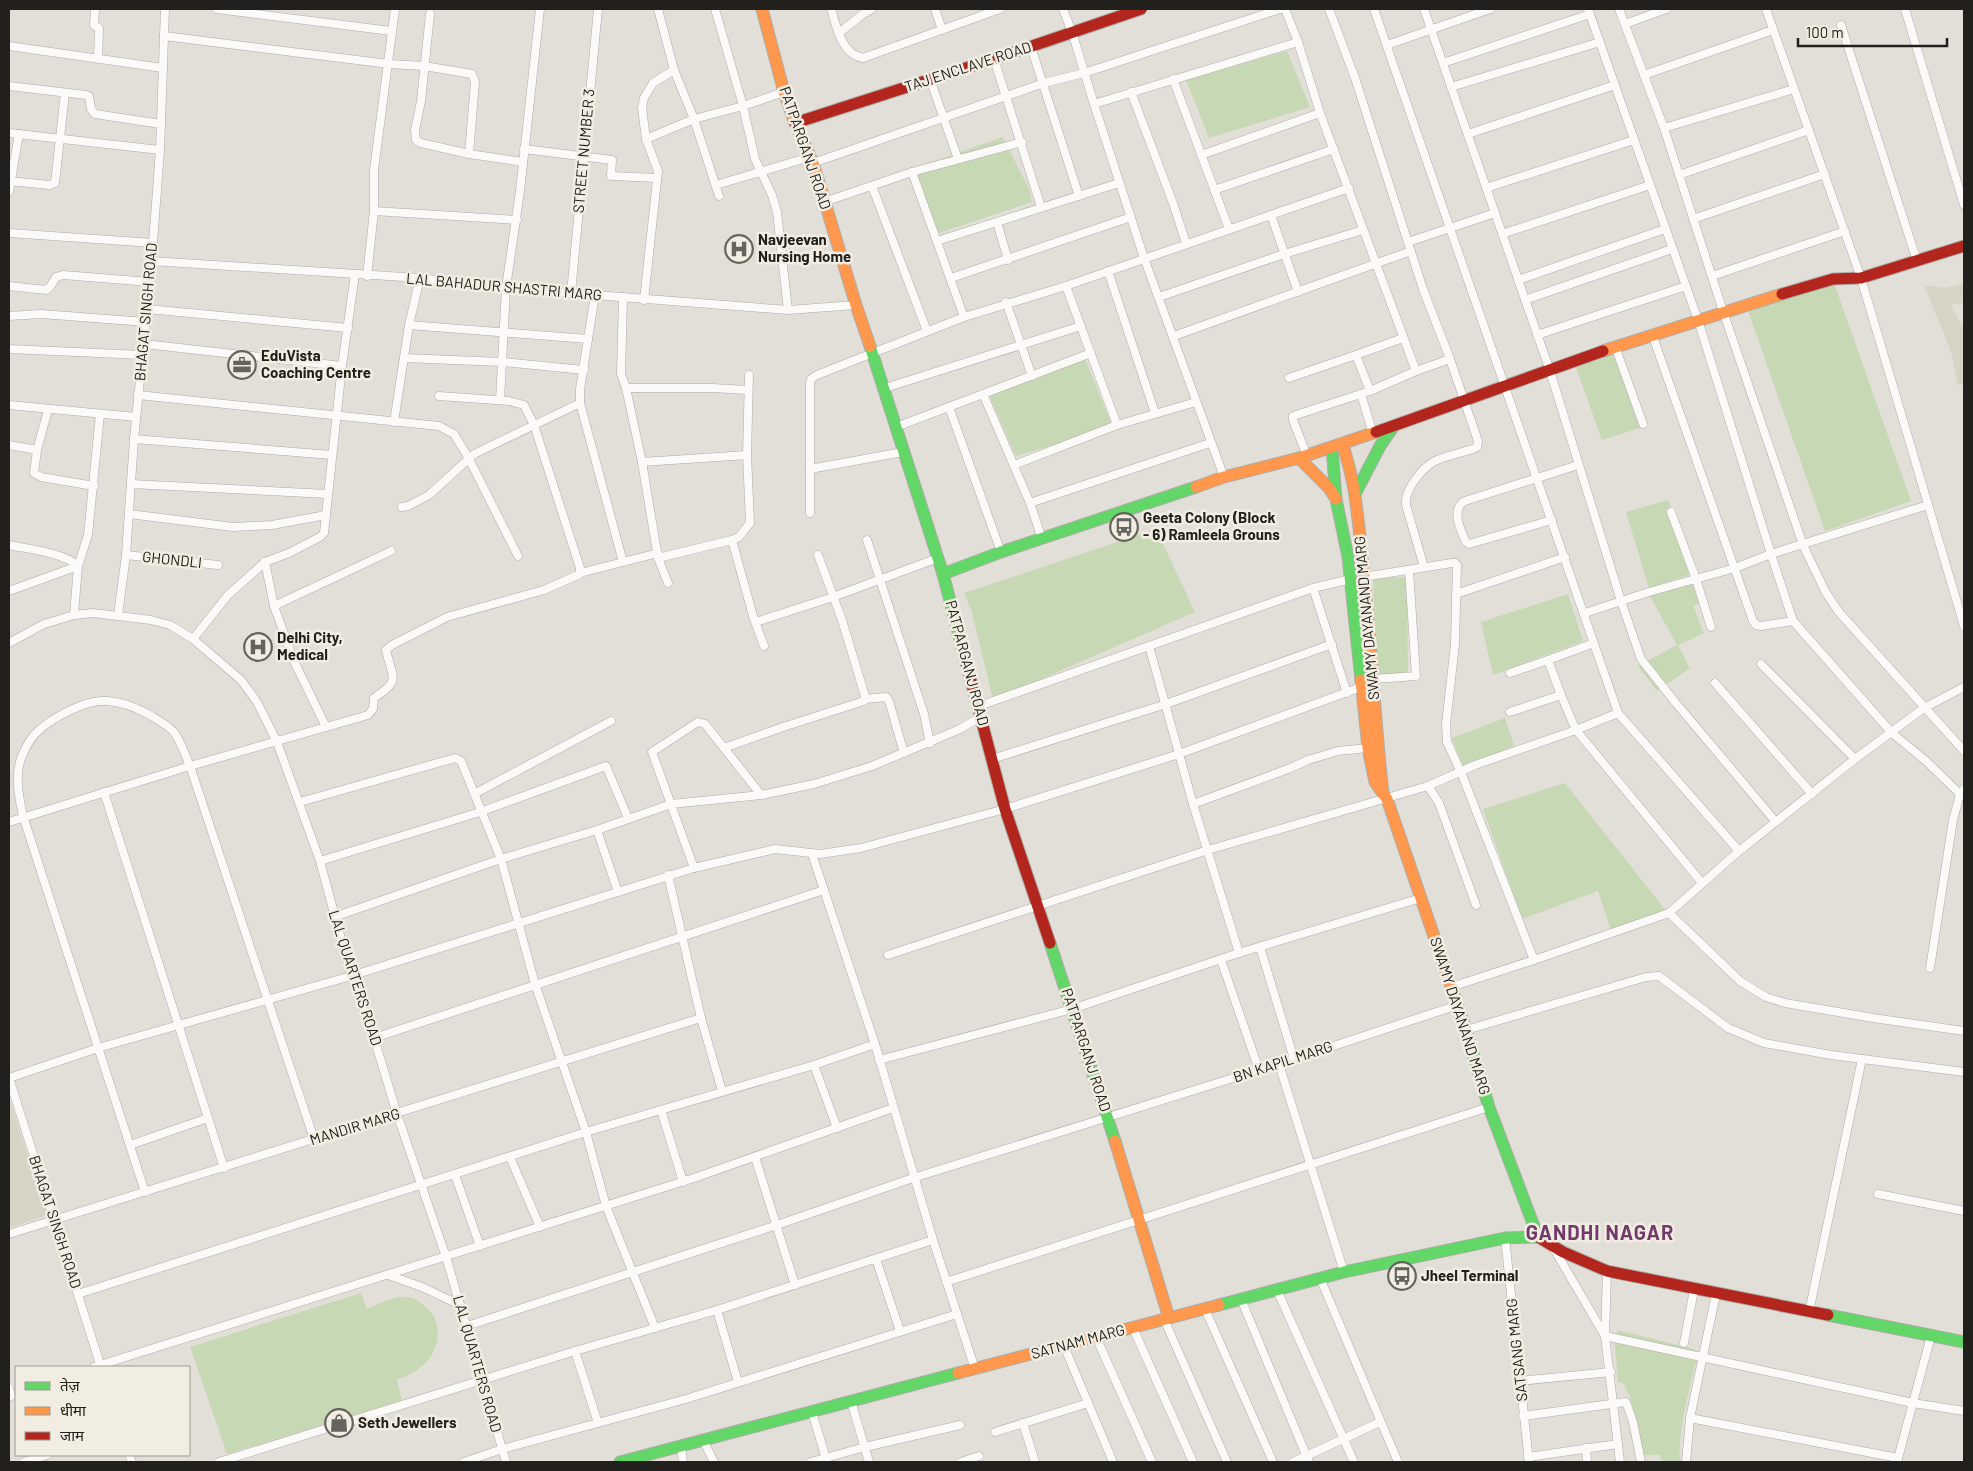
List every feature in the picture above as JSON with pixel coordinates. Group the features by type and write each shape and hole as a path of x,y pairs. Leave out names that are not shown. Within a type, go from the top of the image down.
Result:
{"street":[{"path":"95,9 94,25 99,28 98,58"},
{"name":"BHAGAT SINGH ROAD","path":"118,616 126,555 134,439 150,282 160,150 165,9"},
{"path":"217,9 391,31"},
{"path":"367,276 374,211 374,170 395,9"},
{"path":"500,400 506,288 516,220 540,9"},
{"name":"STREET NUMBER 3","path":"571,294 598,9"},
{"path":"658,9 674,70 694,119 719,196"},
{"path":"715,9 743,106 755,159 772,195 777,212 788,310"},
{"name":"PATPARGANJ ROAD","path":"762,9 784,92 811,160 943,574 1005,808 1108,1118 1140,1220 1167,1319"},
{"path":"831,9 844,45 857,57 863,58 1000,9"},
{"path":"839,33 872,9"},
{"path":"935,9 942,30"},
{"path":"1063,9 1144,258 1224,477"},
{"name":"TAJ ENCLAVE ROAD","path":"795,123 1031,47 1141,9"},
{"path":"716,185 811,160 1006,98 1044,83 1280,9"},
{"path":"1285,9 1298,42 1320,113 1416,371"},
{"path":"1329,9 1356,78 1423,289 1465,400 1478,441 1476,447 1432,463 1413,483 1406,497 1406,505 1424,567"},
{"path":"1374,9 1618,713 1739,851"},
{"path":"1424,9 1550,371 1621,601 1643,661 1776,822"},
{"path":"1387,45 1490,9"},
{"path":"1619,9 1664,128 1723,311 1803,545 1832,603 1964,751"},
{"path":"1625,24 1666,9"},
{"path":"1766,9 1861,278 1964,626"},
{"path":"1905,9 1964,205"},
{"path":"1443,64 1589,11 1698,320 1771,554 1794,621 1892,733 1962,792 1953,820 1930,968"},
{"path":"430,14 421,101 415,130 416,140 469,154 523,162"},
{"path":"1841,25 1913,262"},
{"path":"1644,75 1773,30"},
{"path":"164,36 389,64 424,66 472,74 474,77 469,154"},
{"path":"1094,104 1298,42"},
{"path":"1451,87 1600,42"},
{"path":"9,46 163,68"},
{"path":"1031,47 1079,196"},
{"path":"994,59 1042,208"},
{"path":"644,300 658,178 657,164 646,139 642,108 644,98 653,83 674,70"},
{"path":"930,79 958,160"},
{"path":"1173,79 1229,229"},
{"path":"1468,134 1615,85"},
{"path":"9,86 89,96 91,109 95,114 161,124"},
{"path":"1664,128 1794,89"},
{"path":"646,139 694,119 743,106 784,92"},
{"path":"1131,92 1174,203 1186,243"},
{"path":"9,181 53,184 56,179 65,93"},
{"path":"1201,155 1320,113"},
{"path":"1679,175 1809,130"},
{"path":"9,133 160,150"},
{"path":"9,191 9,181 20,134"},
{"path":"1486,188 1634,140"},
{"path":"824,202 912,172 1022,142"},
{"path":"1214,190 1334,148"},
{"path":"524,150 612,160 611,176 658,178"},
{"path":"912,172 964,317"},
{"path":"1693,219 1825,174"},
{"path":"937,241 1119,183"},
{"path":"1502,234 1650,185"},
{"path":"872,186 927,331"},
{"path":"810,513 810,384 817,375 964,317 1066,286 1349,188"},
{"path":"374,211 516,220"},
{"path":"1408,242 1495,213"},
{"path":"1271,215 1298,292"},
{"path":"951,278 1131,217"},
{"path":"997,222 1008,260"},
{"path":"1518,280 1665,229"},
{"path":"1159,297 1284,254 1363,230"},
{"path":"1712,276 1845,231"},
{"path":"9,233 153,243"},
{"path":"943,574 1001,552 1224,477 1303,457 1394,427 1615,346 1723,311 1833,279 1861,278 1964,246"},
{"path":"1525,300 1672,249"},
{"path":"1174,336 1411,251"},
{"name":"LAL BAHADUR SHASTRI MARG","path":"151,261 420,278 571,294 788,310 856,305"},
{"path":"1108,271 1155,412"},
{"path":"193,639 228,595 264,562 289,553 324,533 354,274"},
{"path":"9,286 46,290 56,277 63,275 150,282"},
{"path":"394,422 409,325 420,278"},
{"path":"1066,286 1117,425"},
{"path":"1537,335 1686,286"},
{"path":"595,295 580,388 580,403 623,562"},
{"path":"623,297 621,374 626,388 642,462 658,555 668,583"},
{"path":"1006,303 1032,376"},
{"path":"147,309 348,328"},
{"path":"9,316 41,314 146,322"},
{"path":"409,325 588,339"},
{"path":"885,388 1081,326"},
{"path":"1652,334 1753,620 1756,625 1772,626 1794,621"},
{"path":"1289,378 1403,338"},
{"path":"144,344 342,366"},
{"path":"1615,346 1643,424"},
{"path":"9,349 142,356"},
{"path":"896,427 1091,353"},
{"path":"1356,356 1370,390"},
{"path":"404,358 502,362 584,370"},
{"path":"1336,499 1303,457 1293,416 1361,394 1450,359"},
{"path":"9,822 23,816 190,766 368,715 373,710 374,698 389,688 394,676 386,650 392,645 447,617 544,590 578,576 580,573 739,537 750,523 747,455 748,375"},
{"path":"626,388 748,390"},
{"path":"983,394 1030,502 1042,539"},
{"path":"1361,394 1373,434"},
{"path":"138,396 439,426 447,429 454,434 468,457 518,556"},
{"path":"439,396 519,402 524,405 534,425 580,573"},
{"path":"1014,465 1117,425 1155,412 1196,402"},
{"path":"402,507 408,506 428,495 448,479 468,457 580,403"},
{"path":"9,406 136,417"},
{"path":"949,407 1001,552"},
{"path":"48,410 33,469 36,475 94,486"},
{"path":"9,643 44,624 74,615 78,566 88,535 100,414"},
{"path":"1354,494 1380,446 1394,427"},
{"path":"134,439 332,455"},
{"path":"1030,502 1210,443"},
{"path":"9,445 37,450"},
{"name":"SWAMY DAYANAND MARG","path":"1337,446 1354,494 1374,680 1377,740 1385,796 1458,1005 1489,1107 1538,1237"},
{"name":"SWAMY DAYANAND MARG","path":"1337,446 1336,499 1351,578 1368,748 1375,782 1385,796"},
{"path":"810,469 903,452"},
{"path":"642,462 747,455"},
{"path":"1552,520 1469,544 1466,542 1458,524 1458,516 1461,503 1578,465"},
{"path":"131,484 328,494"},
{"path":"1584,613 1735,568 1771,554 1928,505"},
{"path":"1671,512 1696,579 1711,627"},
{"path":"129,514 233,527 272,525 326,516"},
{"path":"732,540 764,646"},
{"path":"867,540 924,714 930,743"},
{"path":"9,545 61,557 73,561 78,566"},
{"path":"274,606 391,551"},
{"name":"GHONDLI","path":"126,555 218,565"},
{"path":"818,555 834,597 865,699"},
{"path":"1456,594 1565,557"},
{"path":"756,622 834,597 938,558"},
{"path":"264,562 274,606 294,661 326,727"},
{"path":"1363,577 1455,562 1457,565 1455,644 1446,724 1447,742 1461,772 1534,960"},
{"path":"9,591 78,566"},
{"path":"1374,680 1416,676 1409,570"},
{"path":"334,917 501,859 597,830 671,804 761,795 814,784 872,766 960,729 980,711 1148,646 1313,588 1351,578"},
{"path":"1313,588 1348,693"},
{"name":"LAL QUARTERS ROAD","path":"74,615 93,613 151,620 170,625 193,639 241,680 257,702 277,742 320,861 334,917 352,976 446,1257 506,1462"},
{"path":"1510,673 1594,643"},
{"path":"992,759 1166,704 1332,644"},
{"path":"1148,646 1193,804 1239,953"},
{"path":"1548,660 1576,730 1702,883"},
{"path":"1761,664 1854,759"},
{"path":"1715,683 1812,794"},
{"path":"9,1078 98,1048 352,976 668,875 775,848 812,854 861,848 1005,808 1179,754 1361,687"},
{"path":"1451,986 1534,960 1668,913 1739,851 1854,759 1924,708 1964,687"},
{"path":"1510,712 1561,695"},
{"path":"724,748 862,702 865,699 881,697 889,701 904,753"},
{"path":"145,1192 23,816 18,794 22,756 35,734 56,718 78,706 106,700 130,705 160,721 173,732 190,766 314,1139"},
{"path":"888,955 1208,850 1385,796 1428,786 1618,713"},
{"path":"474,794 611,721"},
{"path":"694,868 652,752 698,722 706,724 761,795"},
{"path":"1193,804 1324,755 1338,751 1368,748"},
{"path":"300,802 455,758 461,761 480,812 501,859 536,984 586,1132 606,1206 655,1328"},
{"path":"320,861 480,812 606,766 628,818"},
{"path":"1428,786 1439,803 1476,905"},
{"path":"104,792 224,1168"},
{"path":"597,830 618,892"},
{"path":"812,854 874,1044 913,1178 975,1369"},
{"path":"668,875 701,1018 722,1091"},
{"path":"374,1038 824,890"},
{"path":"879,1060 1072,1009 1239,953 1421,898"},
{"path":"1668,913 1740,981 1766,997 1785,1003 1964,1031"},
{"path":"1260,947 1294,1059"},
{"path":"1221,960 1259,1070"},
{"path":"1466,1030 1646,977 1659,976 1728,1028 1764,1043 1785,1048 1964,1072"},
{"name":"BN KAPIL MARG","path":"466,1326 777,1225 913,1178 1279,1064 1458,1005"},
{"name":"MANDIR MARG","path":"9,1234 701,1018"},
{"path":"78,1294 586,1132 814,1065 874,1044"},
{"path":"1809,1312 1862,1059"},
{"path":"1279,1064 1344,1272"},
{"path":"814,1065 837,1128"},
{"name":"BHAGAT SINGH ROAD","path":"9,1078 78,1294 98,1366"},
{"path":"946,1282 1489,1107"},
{"path":"101,1366 683,1182 893,1108"},
{"path":"660,1110 683,1182"},
{"path":"130,1144 208,1118"},
{"path":"510,1157 540,1227"},
{"path":"755,1157 796,1285"},
{"path":"455,1175 480,1246"},
{"path":"1878,1194 1964,1211"},
{"path":"1538,1237 1554,1249 1608,1271 1694,1290 1964,1342"},
{"name":"SATNAM MARG","path":"620,1462 1344,1272 1506,1238 1538,1237"},
{"name":"SATSANG MARG","path":"1506,1238 1528,1460"},
{"path":"219,1462 575,1351 717,1310 933,1240"},
{"path":"1554,1249 1605,1336 1913,1403 1964,1411"},
{"path":"876,1259 900,1331"},
{"path":"1608,1271 1605,1336 1611,1372 1620,1462"},
{"path":"388,1274 422,1287 460,1305"},
{"path":"1320,1278 1398,1462"},
{"path":"1277,1290 1354,1462"},
{"path":"1684,1343 1694,1290"},
{"path":"1686,1462 1690,1418 1716,1294"},
{"path":"1241,1299 1307,1459"},
{"path":"1205,1309 1273,1462"},
{"path":"717,1310 738,1382"},
{"path":"464,1462 502,1449 738,1382 958,1314"},
{"path":"1167,1319 1227,1462"},
{"path":"1133,1328 1193,1462"},
{"path":"1690,1418 1897,1460 1931,1336"},
{"path":"1096,1337 1152,1462"},
{"path":"1064,1346 1113,1462"},
{"path":"575,1351 598,1423"},
{"path":"1520,1381 1611,1372"},
{"path":"851,1402 869,1462"},
{"path":"1523,1416 1626,1402 1633,1422 1641,1462"},
{"path":"995,1432 1088,1403"},
{"path":"812,1412 827,1460"},
{"path":"1293,1462 1307,1459 1343,1439 1380,1422"},
{"path":"1023,1423 1035,1462"},
{"path":"811,1462 827,1460 865,1447 960,1425"},
{"path":"703,1440 714,1462"},
{"path":"1528,1460 1586,1448 1618,1444"},
{"path":"681,1446 683,1462"},
{"path":"1586,1448 1587,1462"},
{"path":"24,1462 44,1456"},
{"path":"961,1462 979,1456"}],"shaded area":[{"path":"1964,282 1964,303 1951,305 1962,326 1964,325 1964,385 1958,385 1951,352 1924,285 1945,288 1963,284"},
{"path":"9,1098 47,1215 9,1228"}],"green space":[{"path":"1287,51 1310,107 1209,138 1186,80"},
{"path":"1003,137 1029,189 1032,202 939,233 912,169"},
{"path":"1833,280 1911,501 1825,531 1746,305"},
{"path":"1617,351 1643,427 1602,440 1575,365"},
{"path":"1085,359 1113,428 1016,456 989,395"},
{"path":"1668,500 1692,574 1649,588 1626,512"},
{"path":"1156,529 1195,612 993,700 972,612 964,593"},
{"path":"1407,577 1408,674 1377,676 1373,578"},
{"path":"1694,584 1703,602 1693,606 1704,633 1678,645 1690,668 1657,691 1638,666 1677,645 1649,594"},
{"path":"1568,594 1583,641 1493,675 1481,622"},
{"path":"1505,718 1514,746 1464,768 1452,738"},
{"path":"1565,783 1667,912 1611,930 1598,891 1522,919 1483,809"},
{"path":"361,1293 367,1309 395,1298 406,1297 415,1299 429,1310 436,1322 438,1329 437,1343 427,1362 412,1373 397,1380 402,1400 227,1454 190,1347"},
{"path":"1617,1330 1694,1349 1698,1353 1683,1421 1680,1462 1662,1462 1660,1455 1644,1455 1630,1397 1624,1384 1618,1382 1615,1345"}],"traffic: fast":[{"path":"870,346 943,574 962,647"},
{"path":"1355,494 1380,446 1393,427"},
{"path":"1332,447 1336,499 1348,557 1361,680"},
{"path":"943,574 1001,552 1196,487"},
{"path":"1050,943 1115,1141"},
{"path":"1463,1021 1489,1107 1538,1237"},
{"path":"1219,1305 1344,1272 1505,1238 1538,1237"},
{"path":"1828,1315 1964,1342"},
{"path":"620,1462 958,1373"}],"traffic: slow":[{"path":"762,9 784,92 795,123 813,163 870,346"},
{"path":"1603,351 1782,294"},
{"path":"1196,487 1224,477 1299,458 1376,432"},
{"path":"1343,444 1353,483 1360,533 1383,794"},
{"path":"1299,458 1329,488 1336,499"},
{"path":"1361,680 1368,748 1375,782 1387,799 1463,1021"},
{"path":"1115,1141 1169,1318"},
{"path":"958,1373 1219,1305"}],"traffic: jam":[{"path":"795,123 1141,9"},
{"path":"1782,294 1833,279 1861,278 1964,246"},
{"path":"1376,432 1603,351"},
{"path":"962,647 1005,809 1050,943"},
{"path":"1538,1237 1563,1252 1607,1271 1828,1315"}],"place":[{"name":"Navjeevan Nursing Home","path":"739,249"},
{"name":"EduVista Coaching Centre","path":"242,365"},
{"name":"Geeta Colony (Block - 6) Ramleela Grouns","path":"1124,527"},
{"name":"Delhi City, Medical","path":"258,647"},
{"name":"Jheel Terminal","path":"1402,1276"},
{"name":"Seth Jewellers","path":"339,1423"}],"district":[{"name":"GANDHI NAGAR","path":"1600,1233"}]}
